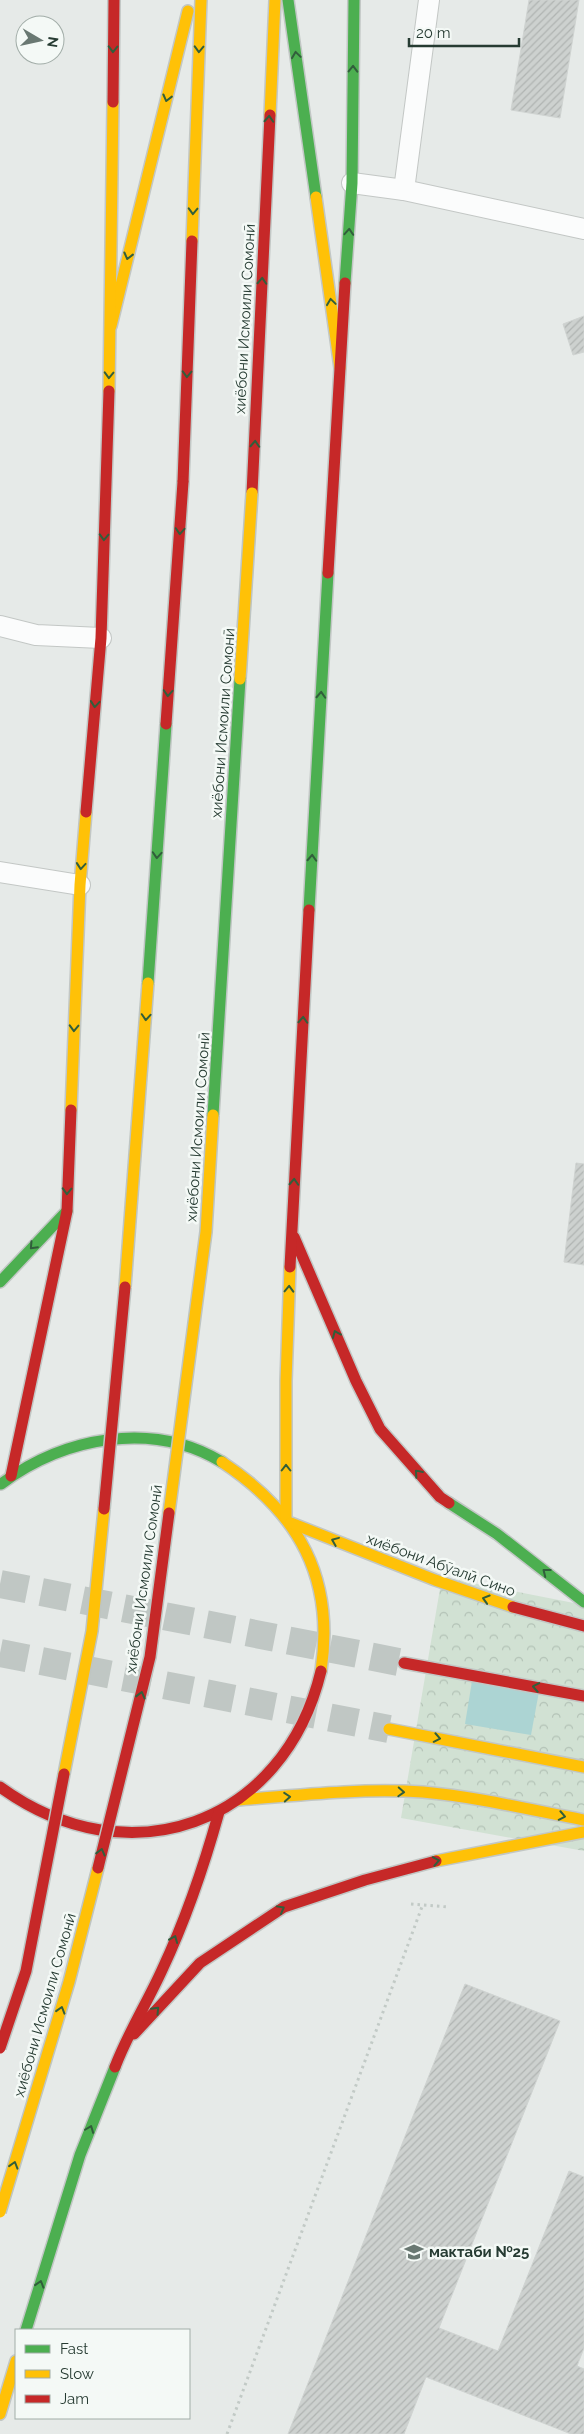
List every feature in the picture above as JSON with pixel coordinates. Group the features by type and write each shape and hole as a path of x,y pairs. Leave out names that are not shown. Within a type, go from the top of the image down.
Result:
{"main road":[{"path":"11,1476 67,1211 80,885 101,638 111,326 114,0"},
{"path":"111,326 191,0"},
{"name":"хиёбони Исмоили Сомонӣ","path":"0,2048 26,1971 92,1631 132,1208 183,482 201,0"},
{"name":"хиёбони Исмоили Сомонӣ","path":"0,2212 69,1982 150,1658 206,1232 252,492 275,0"},
{"path":"288,0 340,368"},
{"path":"289,1520 286,1380 291,1231 352,183 354,0"},
{"path":"0,1282 67,1211"},
{"path":"291,1231 356,1381 380,1429 440,1497 496,1534 584,1602"},
{"path":"0,1485 11,1476 56,1451 106,1438 157,1439 207,1453 251,1480 289,1520 314,1570 325,1621 322,1673 306,1722 277,1766 238,1800 219,1812 164,1831 106,1834 51,1819 0,1787"},
{"name":"хиёбони Абӯалӣ Сино","path":"289,1520 452,1588 547,1617 584,1626"},
{"path":"404,1663 584,1696"},
{"path":"389,1728 584,1767"},
{"path":"238,1800 352,1792 397,1792 448,1795 584,1820"},
{"path":"26,2329 80,2155 123,2046 169,1953 202,1873 219,1812"},
{"path":"123,2046 200,1963 284,1906 365,1880 428,1863 584,1832"},
{"path":"0,2414 15,2364"}],"lane":[{"path":"404,190 428,0"},
{"path":"352,183 404,190 584,229"},
{"path":"0,626 36,636 101,638"},
{"path":"0,872 80,885"}],"path":[{"path":"404,1904 423,1904 448,1908"},
{"path":"227,2434 423,1904"}],"green space":[{"path":"442,1577 584,1605 584,1851 401,1818"}],"water":[{"path":"473,1675 540,1686 531,1735 465,1724"}],"building":[{"path":"529,0 579,0 560,118 511,110"},
{"path":"584,316 584,352 573,355 563,324"},
{"path":"576,1163 584,1164 584,1265 564,1262"},
{"name":"мактаби №25","path":"465,1984 560,2021 439,2328 498,2351 569,2171 584,2177 584,2348 577,2366 584,2369 584,2434 571,2434 426,2377 404,2434 288,2434"}],"tunnel":[{"path":"0,1584 404,1663"},
{"path":"0,1653 389,1729"}],"traffic: fast":[{"path":"288,0 316,197"},
{"path":"345,283 352,183 354,0"},
{"path":"309,910 328,573"},
{"path":"213,1115 240,679"},
{"path":"148,983 166,724"},
{"path":"0,1282 67,1211"},
{"path":"1,1484 26,1468 52,1455 80,1445 109,1440 138,1438 167,1441 195,1449 222,1462"},
{"path":"449,1503 497,1534 584,1602"},
{"path":"26,2329 80,2155 115,2067"}],"traffic: slow":[{"path":"192,241 201,0"},
{"path":"270,115 275,0"},
{"path":"111,326 188,11"},
{"path":"109,391 113,102"},
{"path":"316,197 340,368"},
{"path":"240,679 252,493"},
{"path":"71,1110 80,885 86,812"},
{"path":"125,1287 148,983"},
{"path":"169,1513 206,1232 213,1115"},
{"path":"286,1517 286,1381 290,1267"},
{"path":"222,1462 249,1482 272,1503 291,1526 306,1551 316,1577 322,1606 324,1637 321,1671"},
{"path":"64,1774 92,1631 104,1509"},
{"path":"291,1523 435,1580 513,1607"},
{"path":"389,1729 584,1767"},
{"path":"238,1800 354,1791 423,1792 484,1800 584,1820"},
{"path":"436,1861 584,1832"},
{"path":"0,2212 69,1982 98,1868"},
{"path":"0,2414 15,2364"}],"traffic: jam":[{"path":"113,102 114,0"},
{"path":"252,493 270,115"},
{"path":"183,482 192,241"},
{"path":"328,573 345,283"},
{"path":"86,812 101,638 109,391"},
{"path":"166,724 183,482"},
{"path":"290,1267 309,910"},
{"path":"11,1476 67,1211 71,1110"},
{"path":"294,1237 356,1381 380,1429 440,1497 449,1503"},
{"path":"104,1509 125,1287"},
{"path":"98,1868 150,1657 169,1513"},
{"path":"513,1607 584,1626"},
{"path":"404,1663 584,1696"},
{"path":"0,1787 49,1815 99,1830 148,1832 195,1822 237,1800 273,1767 302,1724 321,1671"},
{"path":"0,2048 26,1971 64,1774"},
{"path":"115,2067 162,1970 187,1912 219,1812"},
{"path":"134,2034 200,1963 284,1907 365,1880 436,1861"}],"place":[{"name":"мактаби №25","path":"414,2252"}]}
